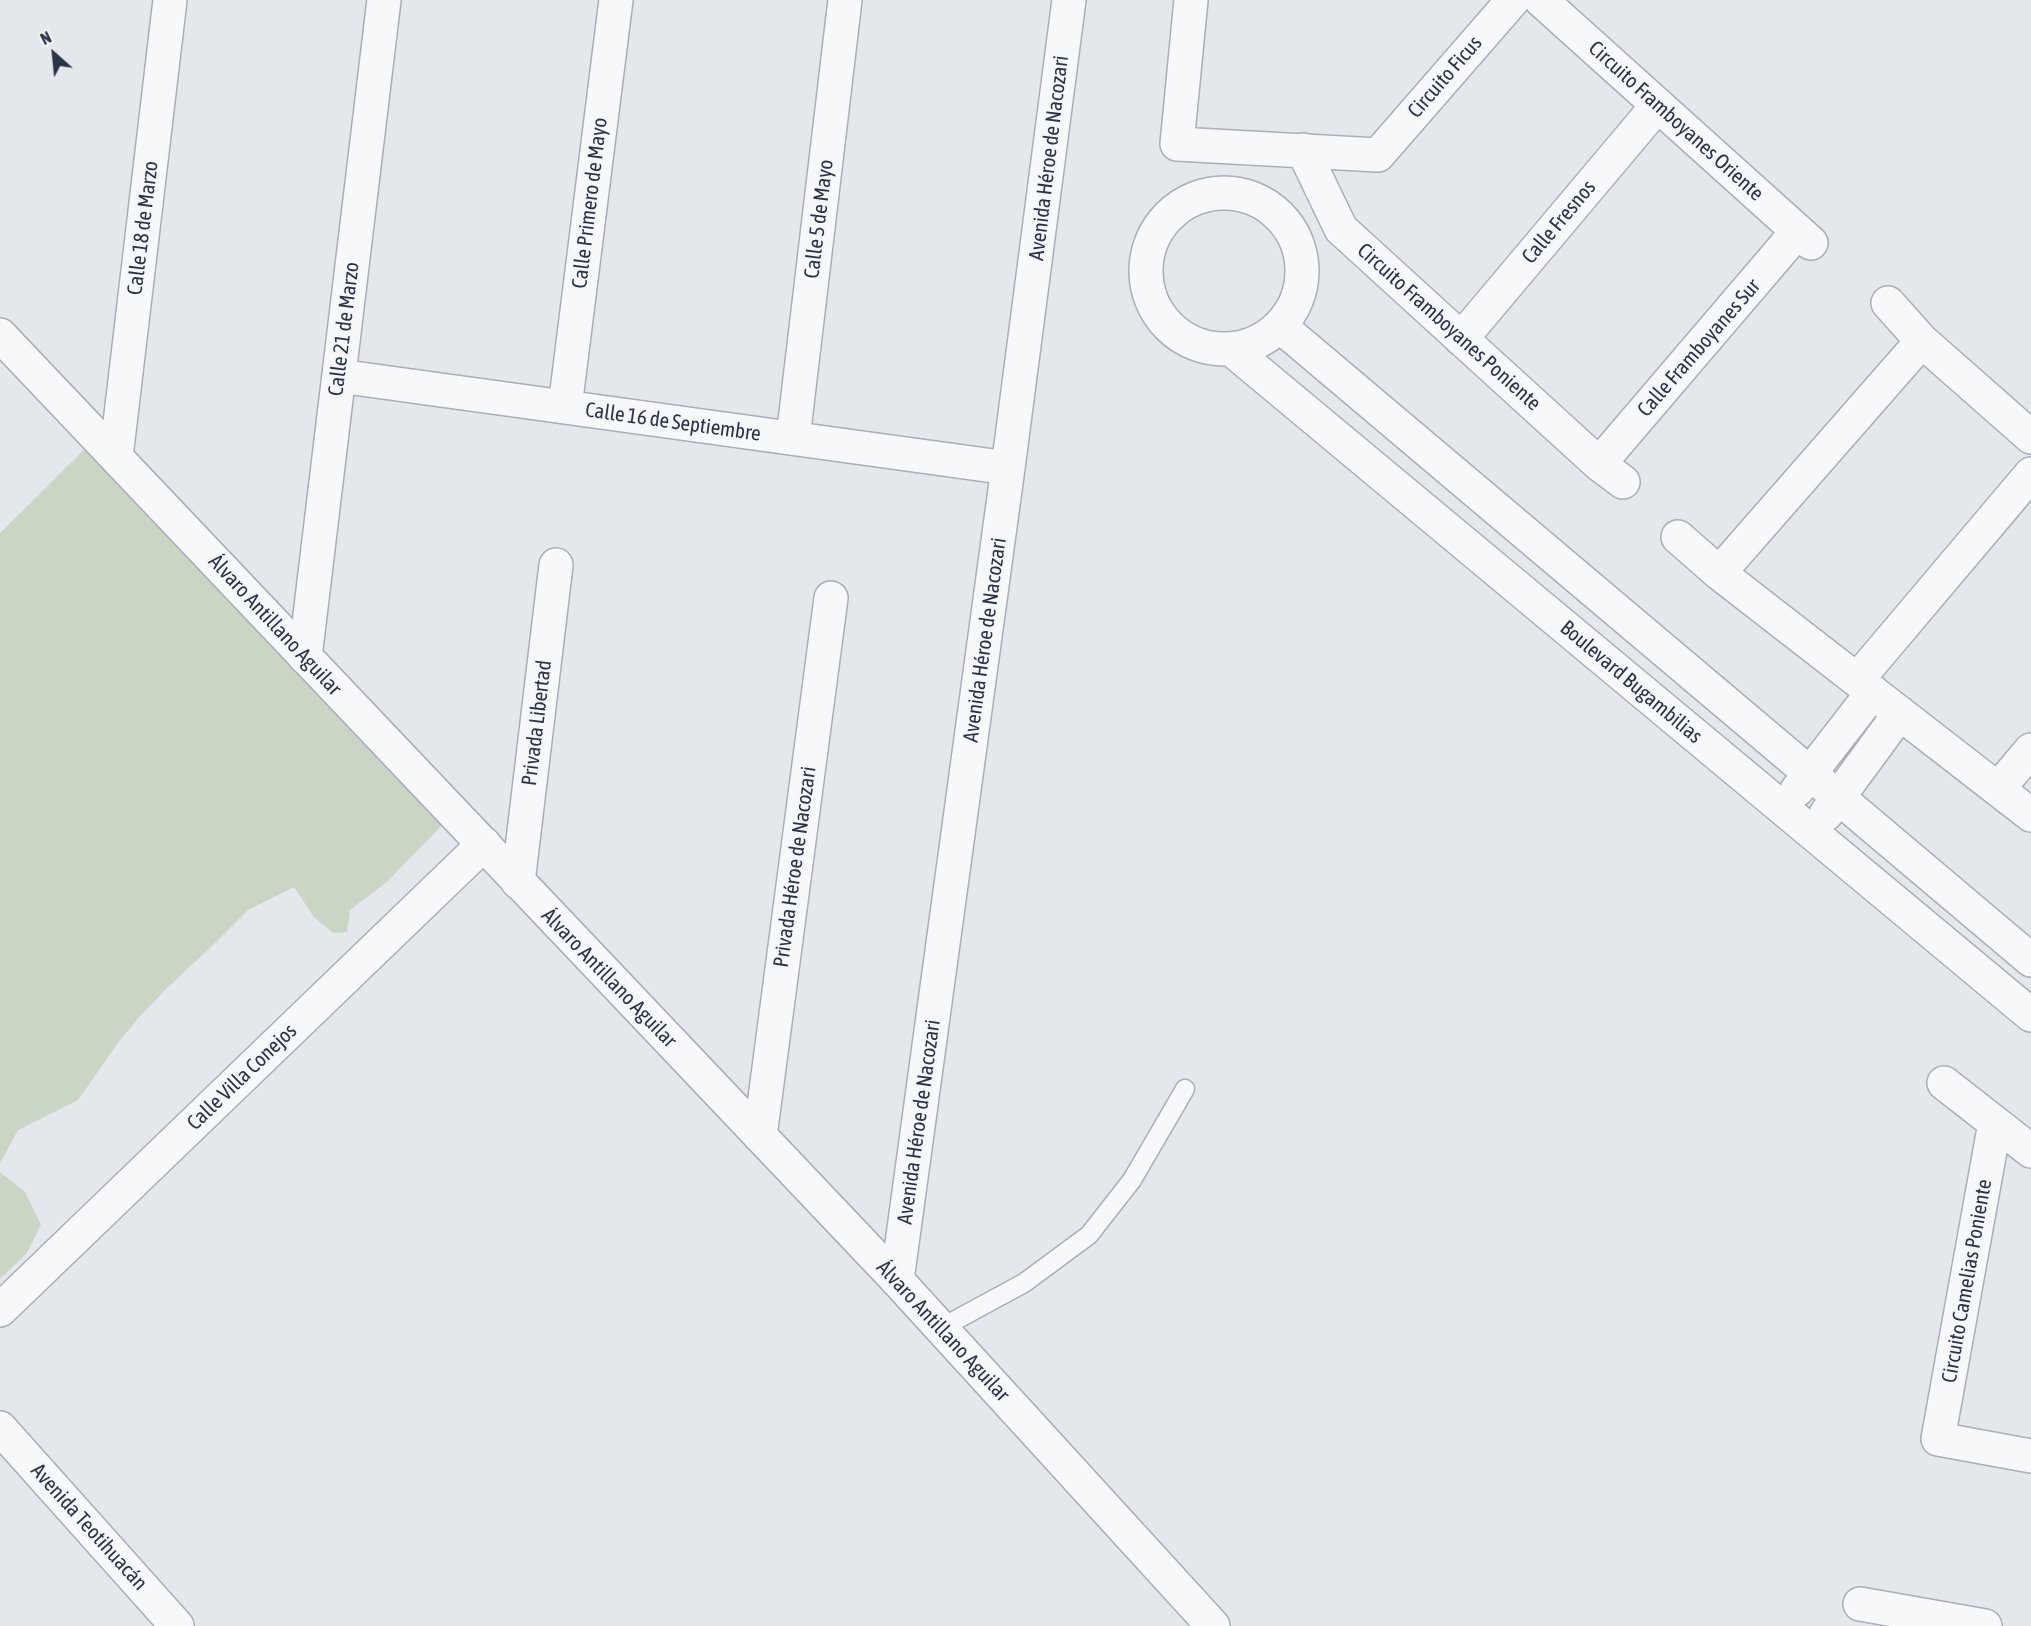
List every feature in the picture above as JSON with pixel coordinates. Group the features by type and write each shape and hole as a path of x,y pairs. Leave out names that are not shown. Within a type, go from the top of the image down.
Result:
{"street":[{"name":"Calle 18 de Marzo","path":"116,457 170,0"},
{"name":"Calle 21 de Marzo","path":"305,657 384,0"},
{"name":"Calle Primero de Mayo","path":"565,407 616,0"},
{"name":"Calle 5 de Mayo","path":"793,438 846,0"},
{"name":"Avenida Héroe de Nacozari","path":"897,1280 1008,468 1069,0"},
{"path":"1191,0 1177,144 1303,150"},
{"name":"Circuito Ficus","path":"1303,150 1378,155 1513,0"},
{"name":"Circuito Framboyanes Oriente","path":"1541,0 1805,237"},
{"name":"Calle Fresnos","path":"1461,339 1658,105"},
{"path":"1210,193 1215,146"},
{"path":"1259,200 1265,149"},
{"name":"Circuito Framboyanes Poniente","path":"1303,150 1341,229 1611,473"},
{"path":"1210,193 1235,193 1259,200 1279,214 1294,234 1302,258 1302,283 1294,307 1280,326 1257,342 1231,349 1204,347 1179,336 1160,317 1148,293 1145,266 1151,240 1167,217 1186,202 1210,193"},
{"name":"Calle Framboyanes Sur","path":"1611,473 1805,237"},
{"path":"1888,303 1922,341 2031,437"},
{"path":"1280,326 2031,960"},
{"name":"Álvaro Antillano Aguilar","path":"0,335 897,1280 1213,1626"},
{"path":"1719,573 1922,341"},
{"name":"Boulevard Bugambilias","path":"1231,349 2031,1015"},
{"name":"Calle 16 de Septiembre","path":"339,376 1008,468"},
{"path":"1782,808 1810,773 1865,686 2031,474"},
{"path":"1678,537 1719,573 2031,815"},
{"name":"Privada Libertad","path":"518,882 555,565"},
{"name":"Privada Héroe de Nacozari","path":"760,1136 831,598"},
{"path":"1813,833 1900,713"},
{"path":"1998,789 2031,750"},
{"name":"Calle Villa Conejos","path":"0,1310 484,844"},
{"path":"1944,1083 2031,1151"},
{"name":"Circuito Camelias Poniente","path":"1995,1123 1938,1439 2031,1456"},
{"name":"Avenida Teotihuacán","path":"0,1428 164,1622"},
{"path":"1860,1605 1896,1619 1985,1626"}],"lane":[{"path":"941,1328 1024,1283 1089,1235 1132,1180 1185,1089"}],"green space":[{"path":"90,444 291,665 442,825 388,881 350,910 347,932 333,933 314,917 294,887 248,910 141,1015 120,1040 78,1100 18,1130 0,1163 0,533"},
{"path":"0,1172 25,1192 41,1225 27,1253 0,1279"}]}
